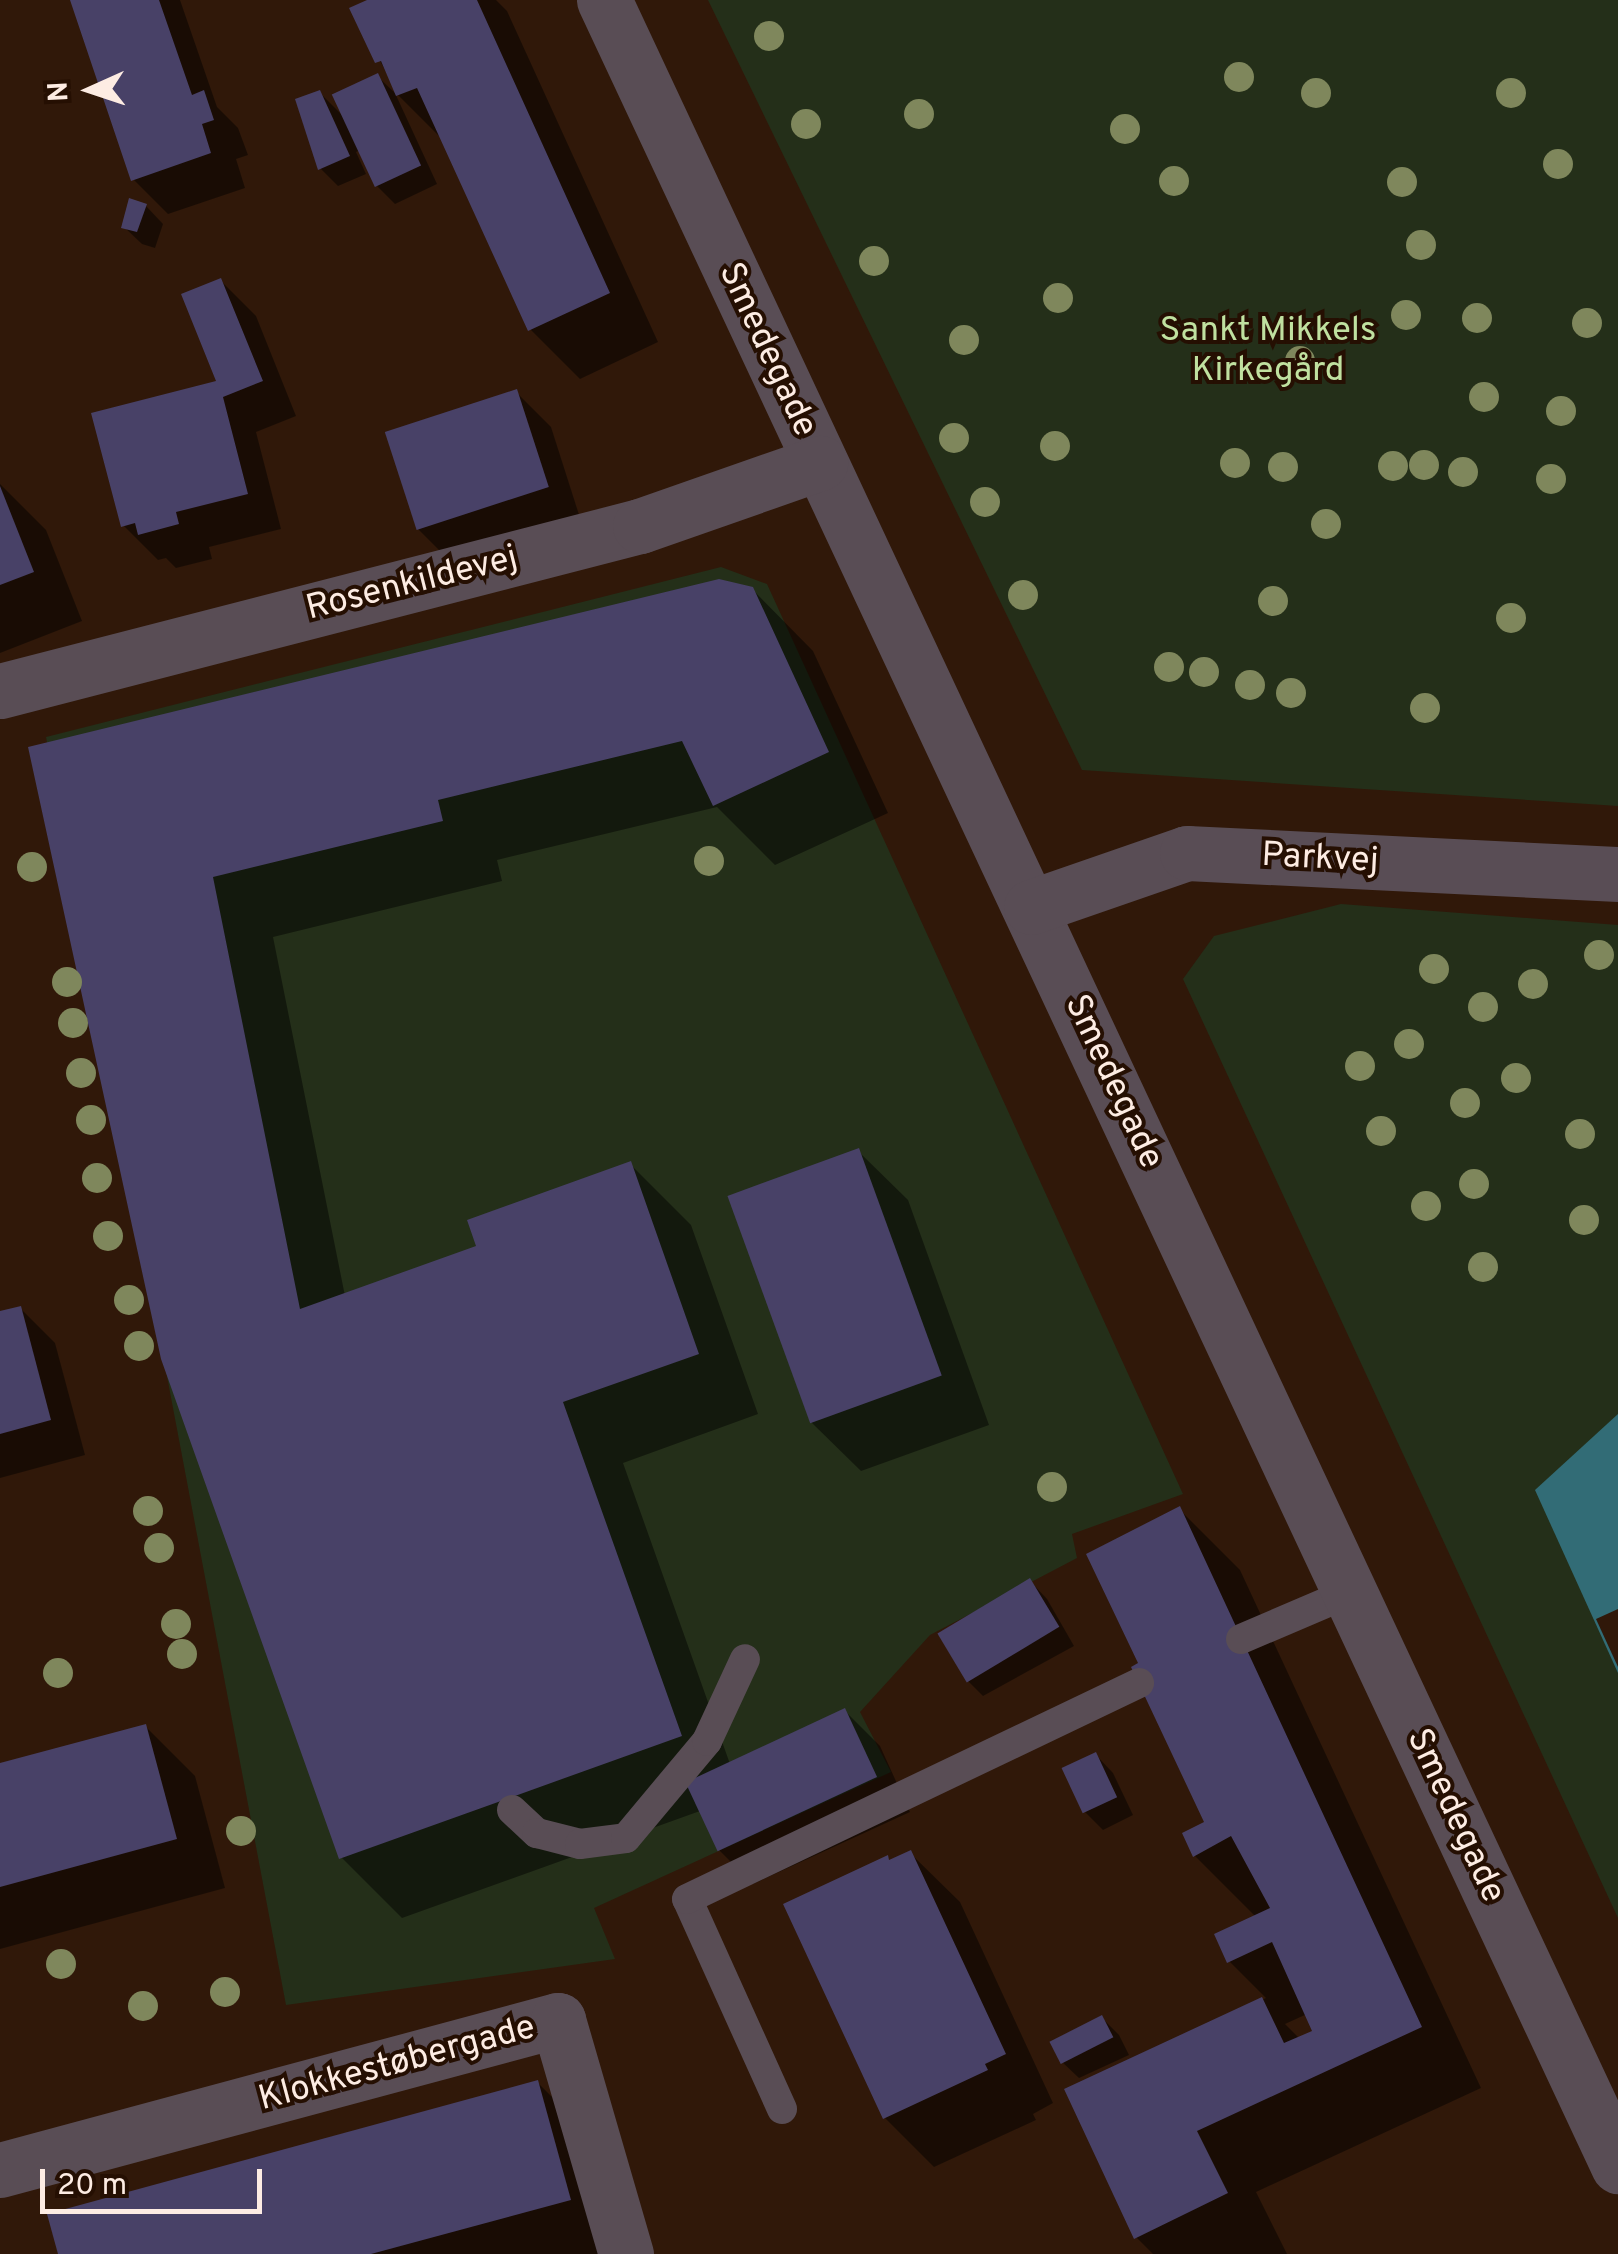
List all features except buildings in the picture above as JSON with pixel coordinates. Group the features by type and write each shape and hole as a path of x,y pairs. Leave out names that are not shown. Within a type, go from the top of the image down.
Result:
{"street":[{"name":"Smedegade","path":"604,0 1618,2166"},
{"name":"Rosenkildevej","path":"0,691 640,526 820,463"},
{"name":"Parkvej","path":"1031,906 1187,852 1618,874"},
{"name":"Klokkestøbergade","path":"0,2170 558,2020 626,2254"}],"lane":[{"path":"1241,1639 1351,1592"},
{"path":"512,1810 536,1833 580,1844 626,1838 707,1741 745,1659"},
{"path":"782,2109 687,1900 1140,1683"}],"green space":[{"name":"Sankt Mikkels Kirkegård","path":"708,0 1618,0 1618,806 1082,770"},
{"path":"721,567 767,584 1183,1494 1072,1534 1077,1558 930,1635 860,1712 891,1772 594,1908 615,1959 286,2005 46,737"},
{"path":"1341,904 1618,925 1618,1918 1183,979 1214,936"}],"water":[{"path":"1618,1414 1618,1673 1535,1490"}],"pier":[{"path":"1618,1609 1618,1667 1596,1619"}]}
